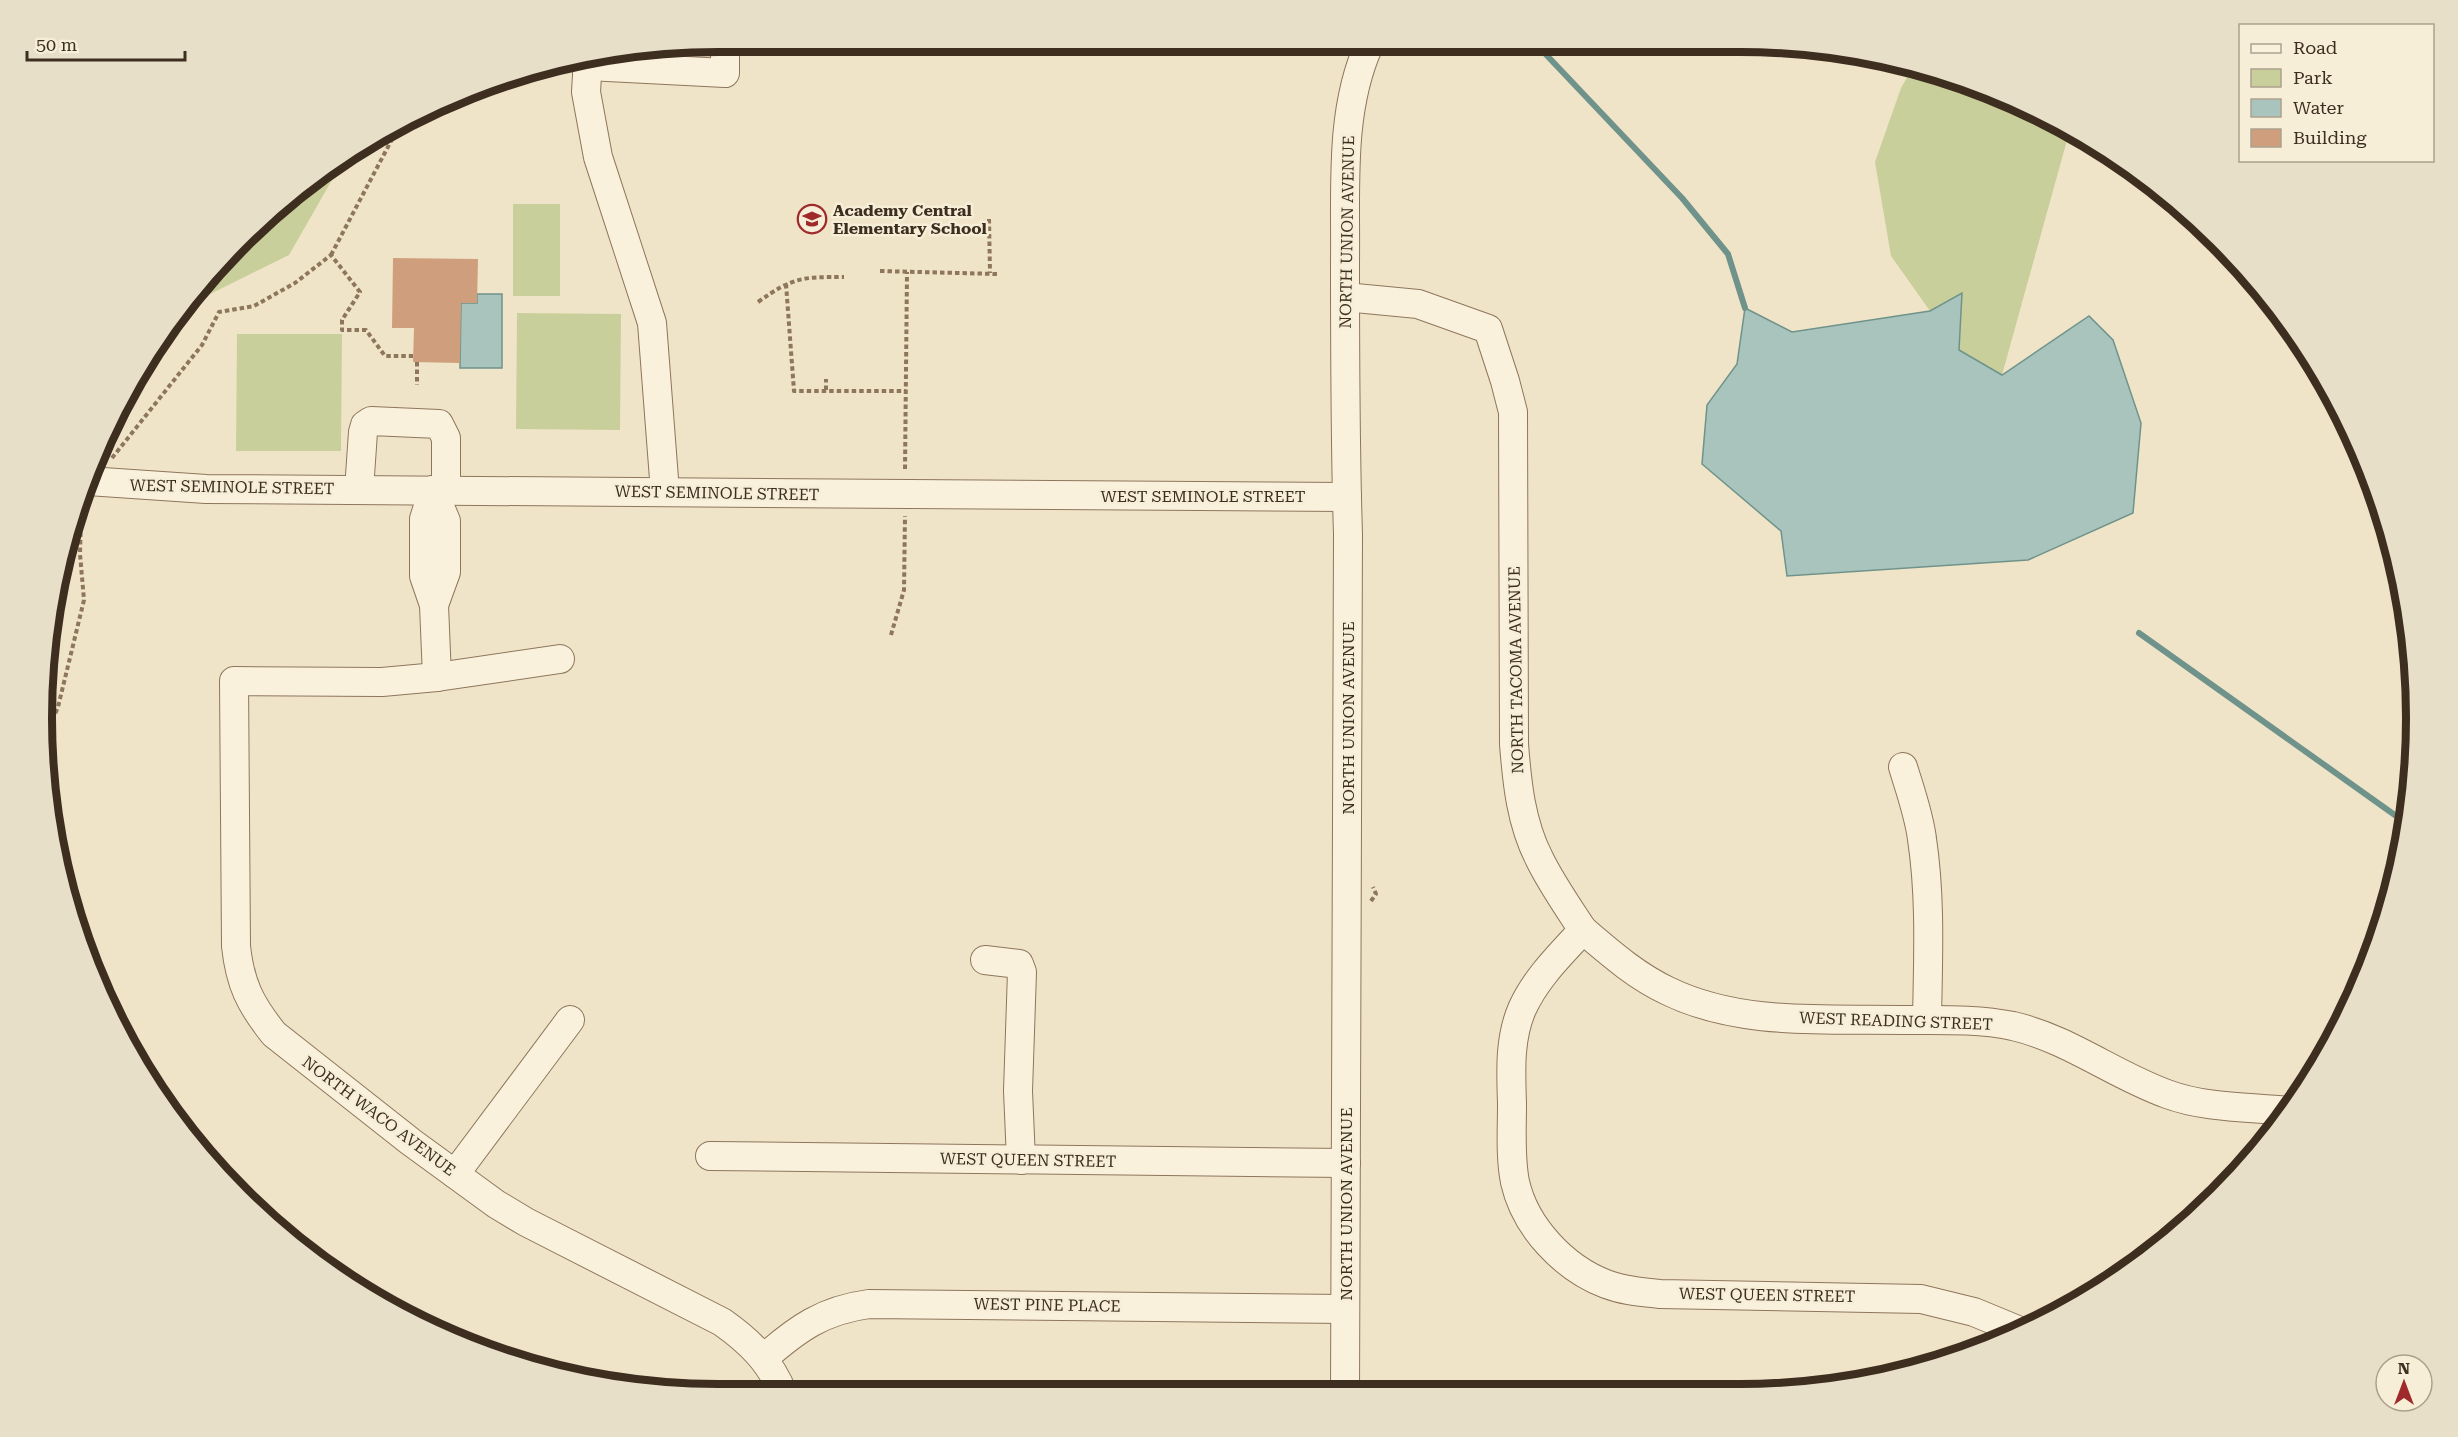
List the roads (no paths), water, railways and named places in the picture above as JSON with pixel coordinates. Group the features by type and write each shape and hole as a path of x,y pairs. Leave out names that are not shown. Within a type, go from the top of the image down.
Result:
{"street":[{"path":"615,61 657,59 725,73 725,52"},
{"name":"NORTH UNION AVENUE","path":"1345,1384 1347,497 1345,297 1348,137 1358,79 1367,52"},
{"path":"588,65 586,92 598,157 652,323 665,492"},
{"name":"NORTH TACOMA AVENUE","path":"1345,297 1418,304 1488,329 1513,412 1514,744 1517,781 1526,826 1538,856 1583,930"},
{"path":"359,490 365,425 371,421 439,424 446,438 440,490 446,521 446,573 434,605 437,677 560,659"},
{"name":"WEST SEMINOLE STREET","path":"96,482 206,489 1347,497"},
{"name":"NORTH WACO AVENUE","path":"437,677 382,682 234,681 236,946 245,990 258,1014 274,1034 455,1174 496,1204 526,1222 722,1322 750,1343 764,1359 779,1384"},
{"path":"1904,767 1922,836 1924,856 1928,915 1927,1020"},
{"name":"WEST READING STREET","path":"1583,930 1626,967 1648,981 1688,1000 1713,1008 1768,1017 1986,1022 2025,1029 2084,1053 2175,1097 2200,1102 2278,1110"},
{"name":"WEST QUEEN STREET","path":"1583,930 1543,973 1532,990 1522,1010 1512,1044 1512,1161 1519,1196 1534,1224 1563,1259 1593,1278 1621,1289 1660,1294 1921,1299 1963,1309 2011,1327"},
{"path":"985,960 1019,964 1022,972 1023,1000 1018,1091 1020,1160"},
{"path":"455,1174 570,1020"},
{"name":"WEST QUEEN STREET","path":"710,1156 1346,1163"},
{"name":"WEST PINE PLACE","path":"764,1359 809,1322 836,1311 869,1304 1345,1309"}],"water":[{"path":"1962,293 1959,350 2002,375 2089,316 2113,340 2141,423 2133,513 2028,560 1787,576 1781,531 1702,464 1707,405 1737,364 1745,308 1792,332 1930,311"},
{"path":"477,294 502,294 502,368 460,368 461,303 477,303"}],"waterway":[{"path":"1544,52 1682,198 1728,254 1745,308"},
{"path":"2139,633 2398,817"}],"place":[{"name":"Academy Central Elementary School","path":"812,219"}]}
